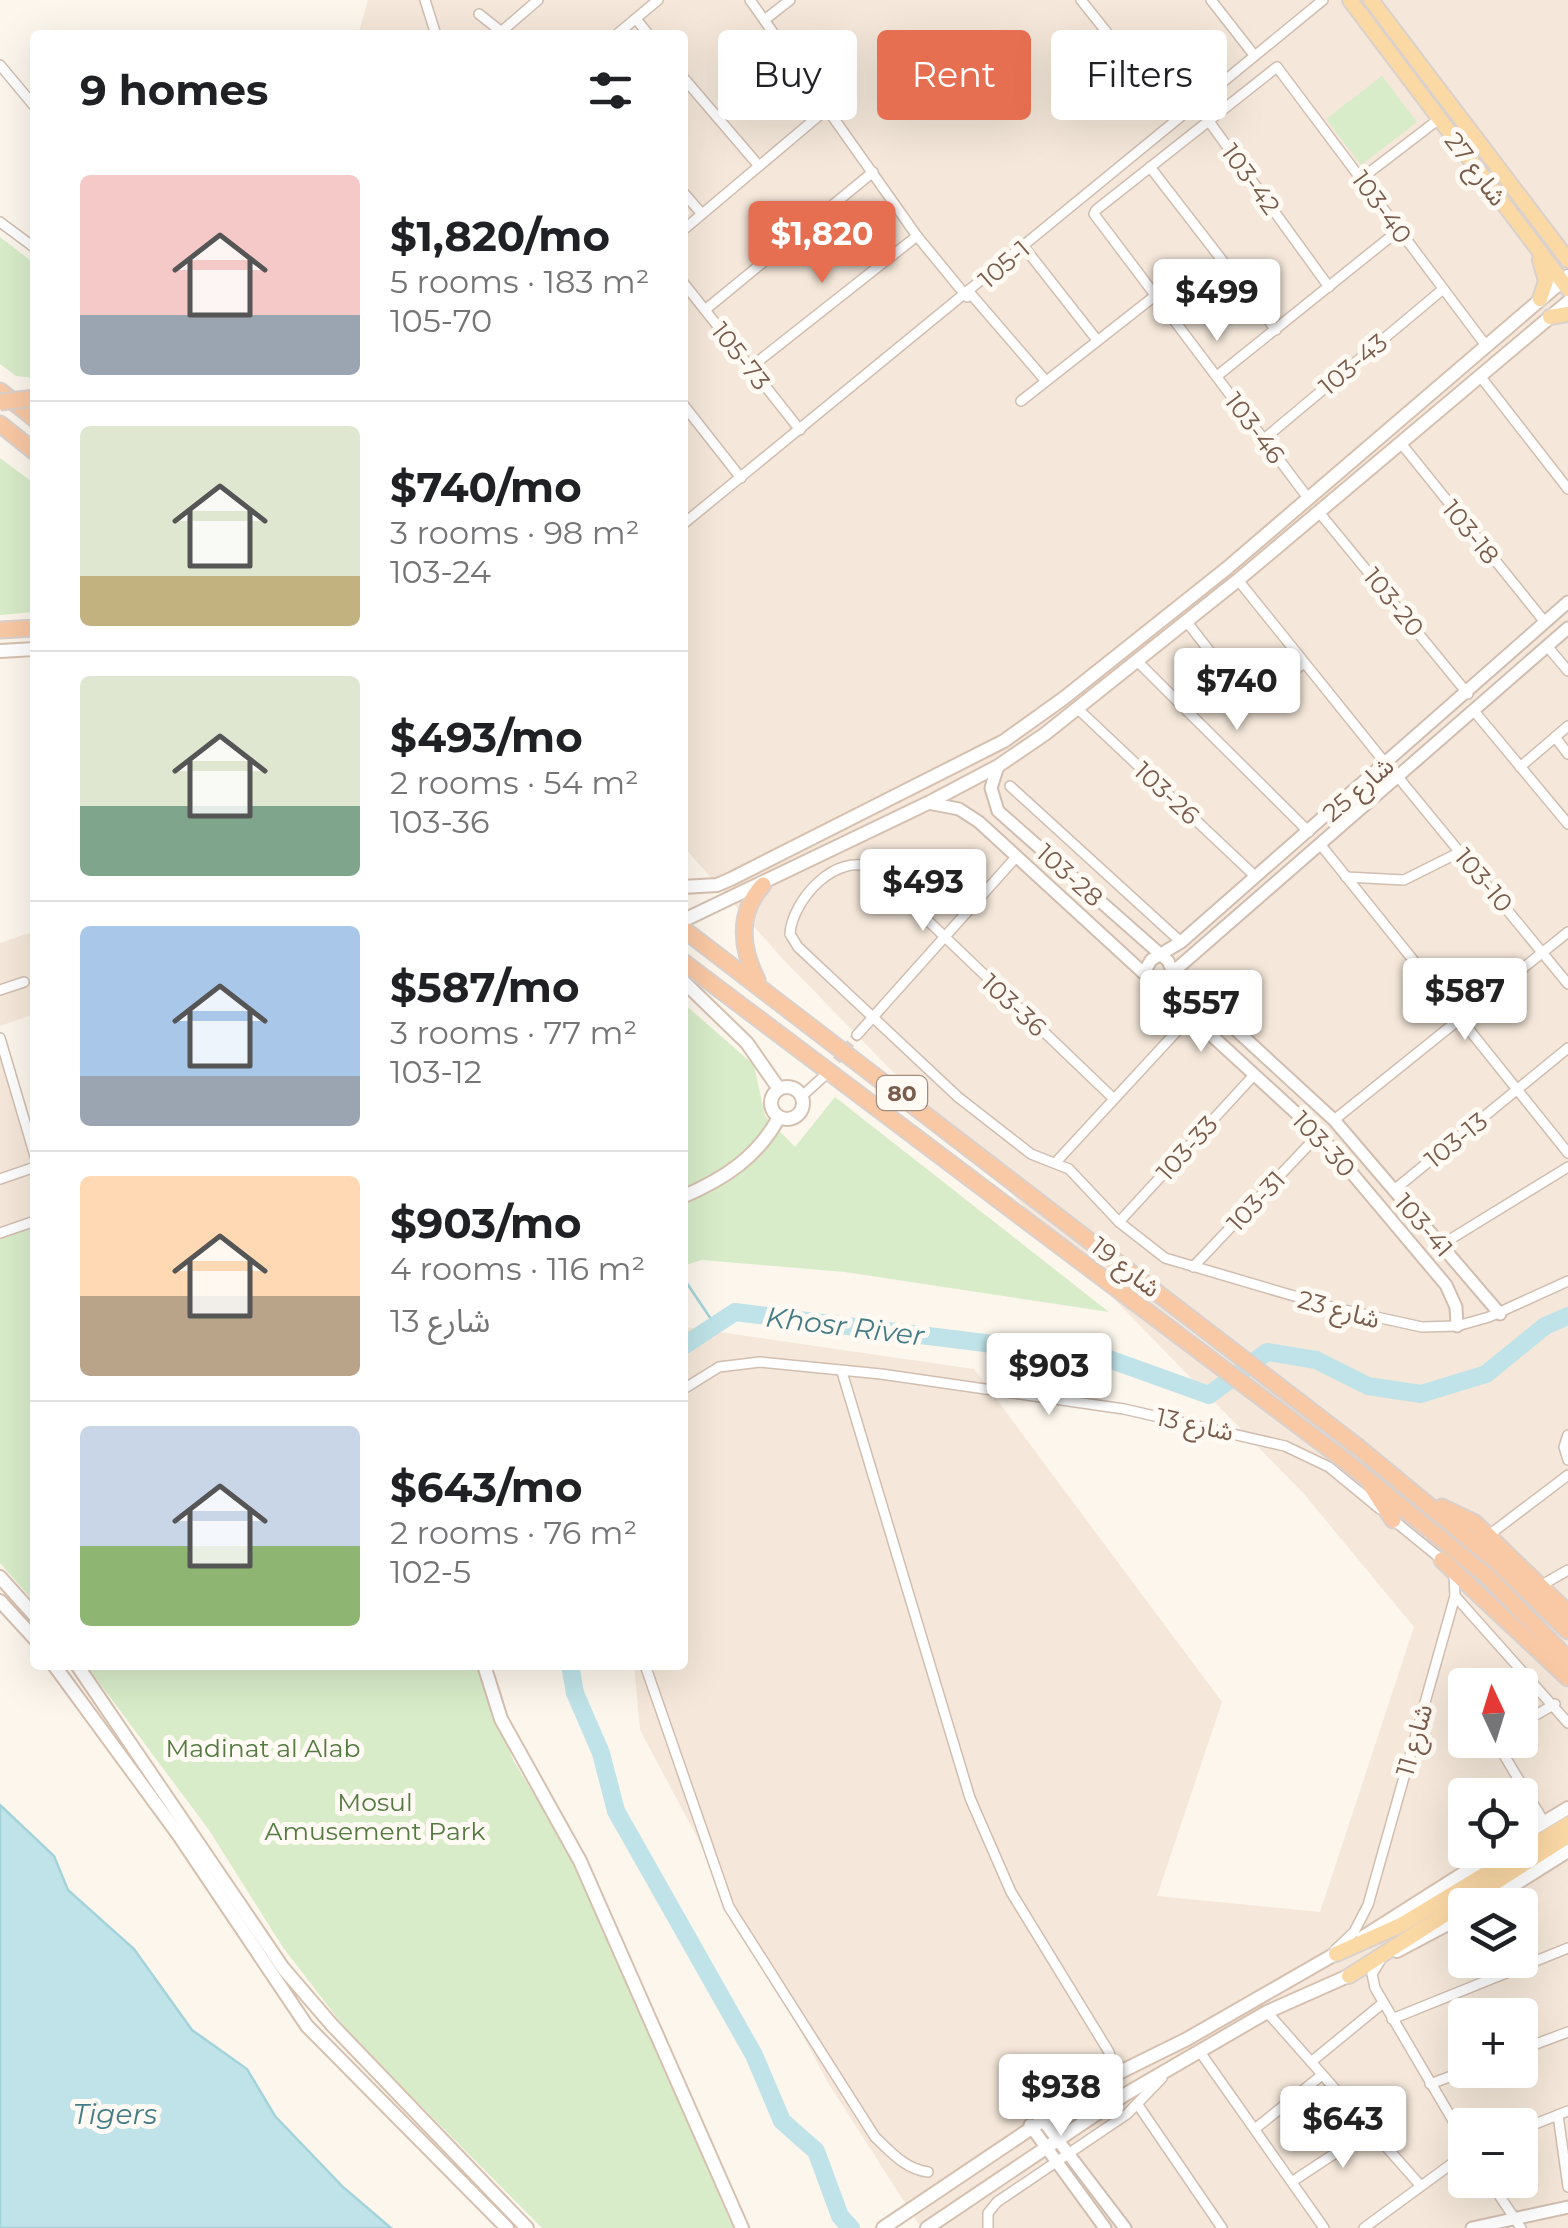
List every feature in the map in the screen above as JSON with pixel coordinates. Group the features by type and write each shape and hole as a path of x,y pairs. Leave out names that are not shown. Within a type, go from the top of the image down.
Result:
{"highway":[{"path":"0,391 30,415"},
{"path":"0,402 30,399"},
{"path":"0,424 30,448"},
{"path":"0,630 30,628"},
{"path":"759,984 748,958 744,932 748,906 763,885"},
{"name":"شارع 19","path":"688,929 1358,1447 1565,1622"},
{"name":"شارع 19","path":"688,965 1105,1276 1362,1474 1488,1577 1568,1659"},
{"path":"1362,1474 1393,1520"},
{"path":"1418,1495 1467,1518 1489,1536 1542,1585 1565,1622"},
{"path":"1442,1560 1568,1678"}],"main road":[{"name":"شارع 27","path":"1350,0 1536,250 1566,282"},
{"name":"شارع 27","path":"1371,0 1568,260"},
{"path":"1536,250 1546,281 1540,299"},
{"path":"688,886 717,885 836,829 1004,741 1226,570 1540,299 1566,282"},
{"path":"688,921 998,766 1079,710 1568,302"},
{"path":"1550,316 1568,314"},
{"path":"0,651 30,649"},
{"path":"717,885 723,904"},
{"path":"688,986 747,1043 779,1089"},
{"path":"789,1086 802,1096 804,1106 798,1116 779,1117 771,1102 779,1089 789,1086"},
{"path":"688,1194 752,1155 766,1143 779,1117"},
{"path":"0,1577 30,1610"},
{"path":"0,1600 30,1633"},
{"path":"58,1670 308,2026 502,2224 508,2208"},
{"path":"80,1670 284,1968 332,2025 527,2228"},
{"path":"485,1670 500,1719 580,1860 741,2228"},
{"path":"102,1729 115,1720"},
{"path":"1538,1826 1568,1808"},
{"path":"1336,1954 1401,1925 1568,1824"},
{"path":"1345,1977 1568,1836"},
{"path":"1511,1888 1566,1856"},
{"name":"شارع 11","path":"883,2228 1035,2122 1100,2082 1336,1954 1472,1868"},
{"path":"927,2228 1052,2143 1267,2012 1448,1924"}],"street":[{"path":"425,0 434,30"},
{"path":"506,30 538,0"},
{"path":"622,30 658,0"},
{"path":"750,0 776,30"},
{"path":"768,18 790,0"},
{"path":"1081,0 1105,30"},
{"path":"1211,0 1254,54"},
{"name":"105-1","path":"1227,76 1323,0"},
{"path":"479,14 499,30"},
{"path":"636,19 645,30"},
{"path":"0,65 30,102"},
{"name":"103-40","path":"1227,105 1277,67 1487,346"},
{"path":"688,82 759,166"},
{"path":"1362,178 1439,119"},
{"path":"688,226 814,120"},
{"path":"836,120 917,236 1045,380"},
{"name":"105-1","path":"688,519 968,295 1175,120"},
{"path":"1105,176 1119,192 1208,120"},
{"name":"103-42","path":"1208,120 1329,287"},
{"path":"1150,167 1276,330"},
{"path":"705,310 873,172"},
{"name":"103-46","path":"1119,192 1094,214 1308,498"},
{"path":"688,198 702,214"},
{"path":"0,222 30,244"},
{"path":"1217,376 1399,230"},
{"path":"750,367 917,236"},
{"path":"1024,247 1097,340"},
{"name":"105-73","path":"688,289 800,430"},
{"name":"103-43","path":"1264,439 1442,290"},
{"path":"1021,401 1156,295"},
{"path":"1480,376 1568,488"},
{"path":"688,411 741,478"},
{"name":"103-18","path":"1400,442 1544,621"},
{"name":"103-20","path":"1318,512 1468,694"},
{"path":"1238,580 1386,764"},
{"name":"شارع 25","path":"1145,970 1151,960 1182,942 1468,694 1568,602"},
{"path":"1186,621 1250,704 1304,663"},
{"name":"شارع 25","path":"1159,986 1169,982 1174,972 1568,628"},
{"path":"1547,646 1568,671"},
{"path":"1138,662 1309,832"},
{"name":"103-26","path":"1079,710 1256,877"},
{"path":"1474,710 1568,824"},
{"path":"1520,767 1568,726"},
{"path":"1555,737 1568,754"},
{"name":"103-28","path":"998,766 991,788 998,811 1170,963 1174,972"},
{"name":"103-10","path":"1398,777 1568,984"},
{"name":"103-28","path":"1010,786 1182,942"},
{"name":"103-30","path":"928,803 966,812 1145,970 1148,981 1159,986 1318,1134 1450,1292 1457,1326"},
{"path":"1320,844 1568,1153"},
{"path":"1346,876 1404,880 1460,852"},
{"path":"858,1035 1016,856"},
{"name":"103-36","path":"790,934 791,915 809,890 847,867 861,864 874,870 1114,1099"},
{"path":"1334,1120 1568,932"},
{"name":"شارع 23","path":"790,934 798,946 958,1097 1031,1154 1057,1161 1158,1254 1399,1324 1457,1326 1500,1314 1568,1281"},
{"name":"103-41","path":"1174,972 1334,1120 1500,1314"},
{"path":"3,990 24,982"},
{"path":"1057,1161 1190,1018"},
{"path":"0,1038 30,1140"},
{"name":"103-13","path":"1394,1190 1568,1048"},
{"name":"103-33","path":"1119,1222 1254,1075"},
{"path":"802,1096 823,1077"},
{"path":"0,1092 14,1087"},
{"name":"103-31","path":"1193,1267 1318,1134"},
{"path":"1441,1244 1568,1166"},
{"path":"0,1179 30,1169"},
{"path":"1402,1233 1419,1219"},
{"path":"0,1232 30,1223"},
{"name":"شارع 13","path":"688,1386 718,1367 760,1362 1089,1403 1260,1437 1328,1467 1393,1520"},
{"path":"842,1372 970,1798 1011,1892 1109,2052 1112,2065 1100,2082"},
{"path":"1568,1435 1564,1448 1568,1460"},
{"path":"1489,1536 1568,1474"},
{"path":"1393,1520 1442,1560 1456,1578 1455,1596 1568,1723"},
{"path":"1542,1585 1568,1570"},
{"name":"شارع 11","path":"1314,1966 1362,1922 1455,1596"},
{"path":"646,1670 729,1907 875,2137 898,2160 928,2172"},
{"path":"1538,1714 1555,1704"},
{"path":"1506,1758 1544,1822"},
{"path":"1392,2019 1568,1948"},
{"path":"1385,1957 1372,1974 1375,1988 1448,2113"},
{"path":"1345,1977 1360,1978 1375,1988"},
{"path":"1311,2062 1383,2003"},
{"path":"1267,2012 1420,2185"},
{"path":"1538,2043 1568,2032"},
{"path":"1109,2052 1124,2063 1141,2062"},
{"path":"1200,2052 1324,2228"},
{"path":"988,2228 988,2214 997,2202 1071,2156 1138,2105 1180,2064"},
{"path":"1256,2128 1322,2075"},
{"path":"1430,2084 1448,2077"},
{"path":"1138,2105 1222,2228"},
{"path":"1538,2123 1563,2113 1568,2187"},
{"path":"1035,2122 1052,2143 1071,2156 1124,2228"},
{"path":"1293,2180 1372,2130"},
{"path":"1052,2143 1058,2164 1105,2228"},
{"path":"1364,2228 1448,2166"},
{"path":"1501,2198 1518,2224"},
{"path":"1472,2228 1518,2224 1568,2207"}],"shaded area":[{"path":"368,0 1568,0 1568,2228 921,2228 827,2081 640,1730 634,1670 688,1670 688,1327 974,1369 1222,1702 1157,1896 1320,1912 1414,1627 1304,1494 780,956 688,852 688,30 359,30"},
{"path":"30,933 30,1016 0,1026 0,943"},
{"path":"0,1035 30,1125 30,1227 0,1236"}],"green space":[{"path":"1382,76 1417,122 1361,165 1326,119"},
{"path":"0,237 30,260 30,377 16,376 0,364"},
{"path":"0,458 30,480 30,612 0,615"},
{"path":"688,1007 754,1065 765,1116 795,1147 835,1097 1109,1312 845,1272 702,1260 688,1264"},
{"path":"30,1227 30,1597 0,1563 0,1236"},
{"name":"Mosul Amusement Park","path":"90,1670 481,1670 513,1760 575,1861 733,2228 542,2228 347,2031 282,1946 209,1830"}],"water":[{"name":"Tigers","path":"0,1805 54,1856 68,1890 134,1949 192,2030 247,2069 275,2116 343,2187 391,2228 0,2228"}],"waterway":[{"path":"688,1285 715,1325"},
{"name":"Khosr River","path":"688,1343 735,1312 1106,1358 1209,1395 1267,1352 1316,1360 1368,1386 1421,1394 1486,1374 1545,1326 1568,1316"},
{"name":"Khosr River","path":"571,1670 575,1693 601,1753 616,1811 754,2055 782,2121 816,2151 840,2216 851,2228"}],"tunnel":[{"path":"828,1071 857,1035"}],"park label":[{"name":"Madinat al Alab","path":"263,1748"}]}
